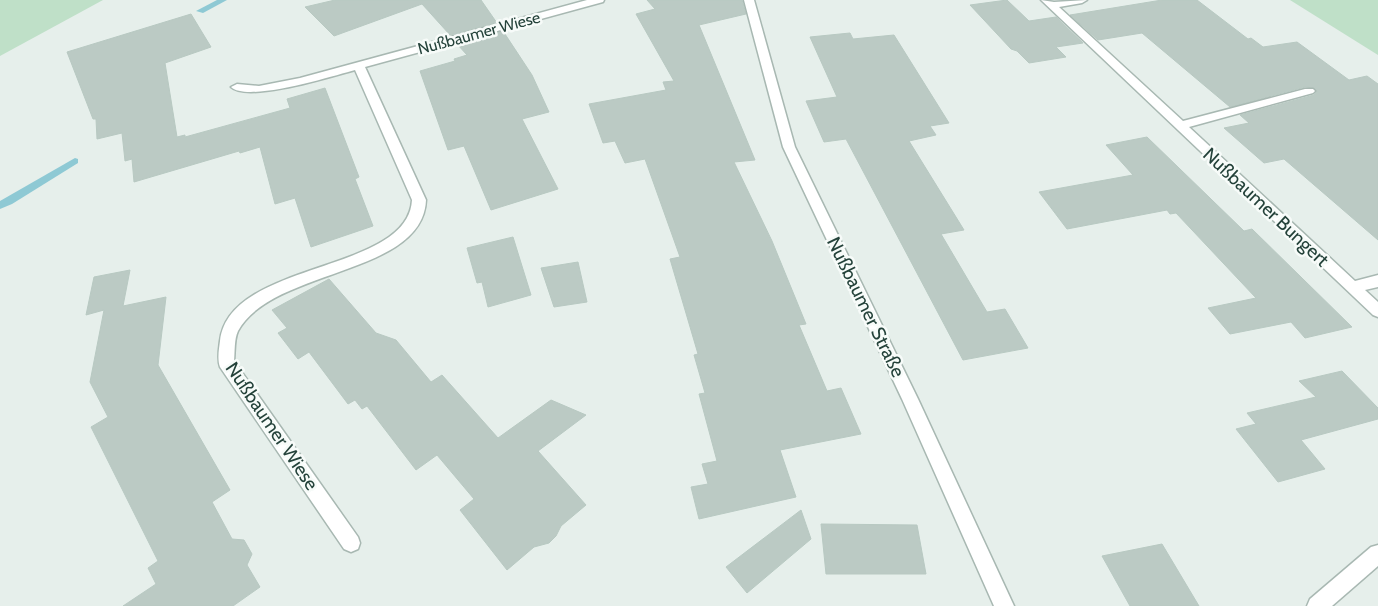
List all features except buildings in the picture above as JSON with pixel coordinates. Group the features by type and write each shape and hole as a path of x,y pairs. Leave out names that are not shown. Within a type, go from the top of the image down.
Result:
{"street":[{"name":"Nußbaumer Wiese","path":"237,87 259,89 301,81 599,0"},
{"name":"Nußbaumer Straße","path":"749,0 789,147 910,398 1004,606"},
{"name":"Nußbaumer Bungert","path":"1049,2 1082,0"},
{"name":"Nußbaumer Bungert","path":"1049,2 1378,311"},
{"name":"Nußbaumer Wiese","path":"351,543 226,362 224,347 229,331 237,318 257,299 274,290 369,256 391,245 404,234 416,217 419,208 418,200 359,66"},
{"name":"Nußbaumer Bungert","path":"1179,126 1309,92"},
{"path":"1354,287 1378,281"},
{"path":"1317,606 1378,554"}],"green space":[{"path":"0,0 103,0 0,56"},
{"path":"1290,0 1378,0 1378,55"}],"waterway":[{"path":"200,11 223,0"},
{"path":"0,205 75,161"}]}
